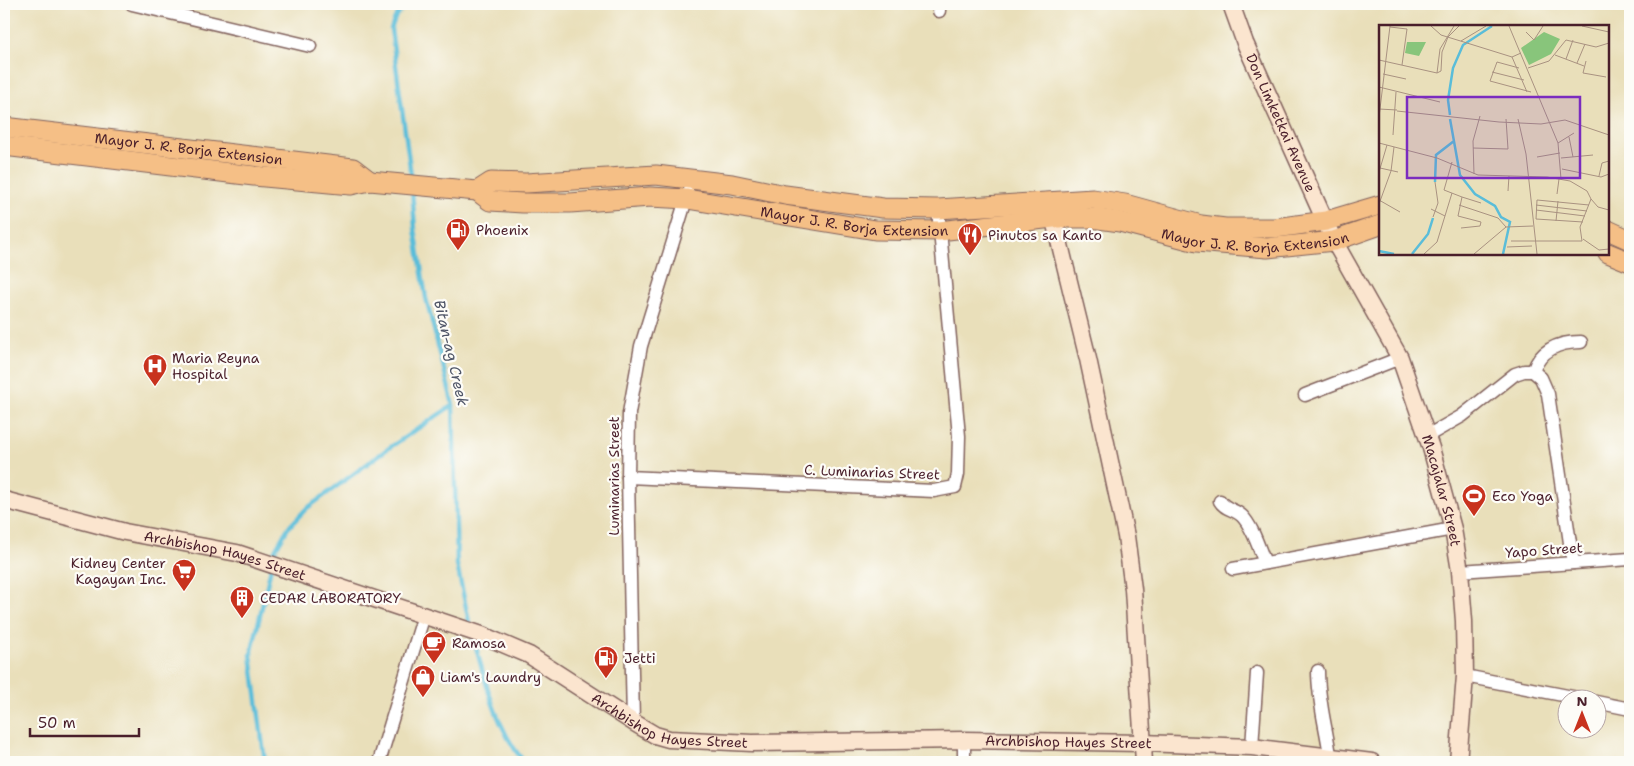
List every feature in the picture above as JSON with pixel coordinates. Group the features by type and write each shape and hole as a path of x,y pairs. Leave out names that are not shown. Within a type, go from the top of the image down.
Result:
{"main road":[{"name":"Mayor J. R. Borja Extension","path":"4,127 351,185 370,181 430,186 477,191 490,201 522,203 570,203 650,197 687,198 875,230 939,231 1093,199 1125,204 1201,225 1226,228 1275,228 1326,221 1379,205"},
{"name":"Mayor J. R. Borja Extension","path":"4,146 206,161"},
{"name":"Mayor J. R. Borja Extension","path":"477,191 491,182 526,183 656,175 691,178 785,195 883,208 1051,209 1120,222 1197,242 1267,248 1334,241 1379,225"},
{"path":"1609,230 1630,240"},
{"path":"1609,253 1630,262"}],"street":[{"path":"132,4 310,46"},
{"name":"Don Limketkai Avenue","path":"1231,4 1245,43 1334,241"},
{"name":"Luminarias Street","path":"633,722 628,430 634,376 687,198 691,178"},
{"name":"C. Luminarias Street","path":"628,477 934,491 955,487 958,474 959,436 938,209"},
{"path":"1051,209 1088,359 1126,536 1133,589 1144,762"},
{"name":"Macajalar Street","path":"1334,241 1400,358 1427,436 1453,529 1460,571 1464,621 1465,676 1458,762"},
{"path":"1533,371 1536,363 1553,346 1565,342 1581,342"},
{"path":"1305,395 1400,358"},
{"path":"1427,436 1462,416 1515,374 1533,371 1541,378 1548,394 1573,563"},
{"name":"Archbishop Hayes Street","path":"4,500 124,532 221,548 482,635 528,655 655,735 688,740 761,743 964,740 1252,747 1330,755 1372,762"},
{"path":"1220,501 1223,506 1239,514 1246,521 1266,563"},
{"path":"1233,569 1453,529"},
{"name":"Yapo Street","path":"1460,571 1630,560"},
{"path":"379,762 424,615"},
{"path":"1318,671 1318,691 1324,713 1330,755"},
{"path":"1252,747 1257,673"},
{"path":"1465,676 1556,694"},
{"path":"1606,704 1630,709"},
{"path":"964,740 964,762"}],"waterway":[{"name":"Bitan-ag Creek","path":"406,4 395,18 391,29 412,182"},
{"name":"Bitan-ag Creek","path":"412,189 415,229 426,298 453,405 457,565 470,626"},
{"path":"265,762 251,655 275,550 288,528 306,509 386,450 453,405"},
{"name":"Bitan-ag Creek","path":"473,636 498,718 505,733 524,762"}],"place":[{"name":"Phoenix","path":"458,251"},
{"name":"Pinutos sa Kanto","path":"970,256"},
{"name":"Maria Reyna Hospital","path":"155,387"},
{"name":"Eco Yoga","path":"1474,517"},
{"name":"Kidney Center Kagayan Inc.","path":"184,592"},
{"name":"CEDAR LABORATORY","path":"242,619"},
{"name":"Ramosa","path":"434,664"},
{"name":"Jetti","path":"606,679"},
{"name":"Liam's Laundry","path":"423,698"}]}
